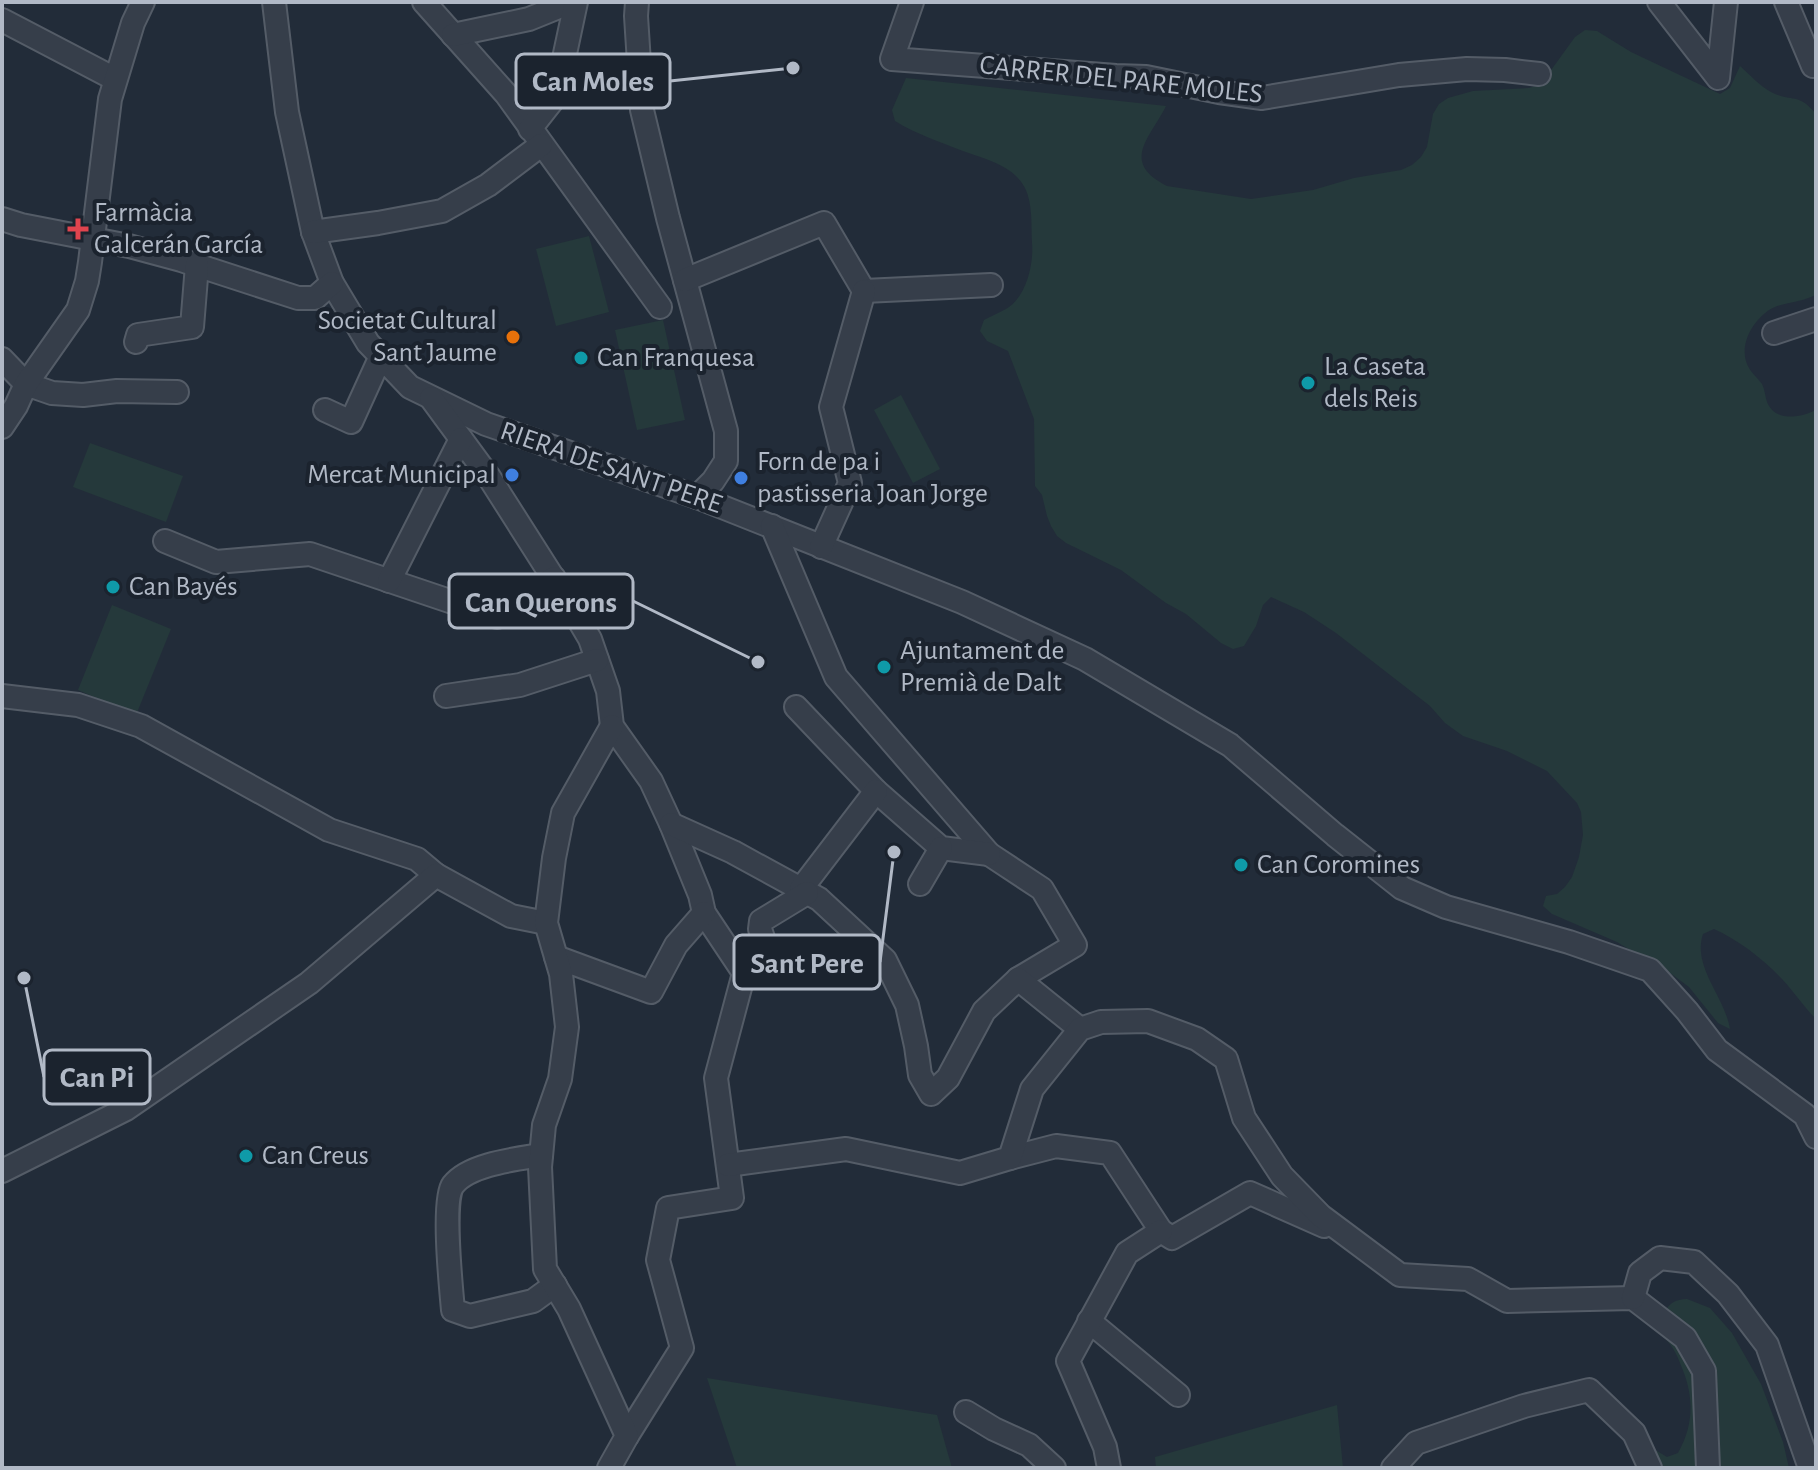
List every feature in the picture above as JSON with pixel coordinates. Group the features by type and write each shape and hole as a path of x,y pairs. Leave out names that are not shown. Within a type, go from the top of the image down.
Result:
{"street":[{"path":"2,427 26,384 78,310 94,240 110,99 133,23 143,2"},
{"name":"RIERA DE SANT PERE","path":"274,2 287,112 313,232 332,283 368,343 410,387 486,424 697,497 962,602 1085,659 1230,745 1402,888 1446,907 1569,942 1650,970 1717,1050 1805,1115 1816,1137"},
{"path":"424,2 506,94 660,307"},
{"path":"313,232 442,211 488,185 535,137 556,96 574,2"},
{"path":"453,35 529,19 574,2"},
{"path":"637,2 642,110 726,431 726,461 713,481 697,497"},
{"name":"CARRER DEL PARE MOLES","path":"912,2 892,59 1146,77 1262,98 1399,75 1467,69 1539,74"},
{"path":"1659,2 1718,78 1726,2"},
{"path":"1786,2 1815,67"},
{"path":"2,20 115,79"},
{"path":"2,219 129,246 298,298 315,298 332,283"},
{"path":"685,280 824,223 864,291 831,407 850,483 821,547"},
{"path":"136,342 138,335 192,327 197,265"},
{"path":"864,291 991,285"},
{"path":"1774,333 1816,319"},
{"path":"325,410 351,422 381,356"},
{"path":"2,359 26,384 52,393 177,392"},
{"path":"429,396 489,477 590,639 608,691 612,726 651,781 700,895 704,913 744,973"},
{"path":"389,581 461,439"},
{"path":"671,824 733,852 819,899 885,960 907,1005 920,1075 931,1094 948,1078 984,1011 1018,979 1075,945 1042,889 989,854 836,677 772,526"},
{"path":"165,541 216,562 310,554 497,617 554,578"},
{"path":"446,696 520,685 597,660"},
{"path":"2,696 78,705 141,726 329,830 417,859 436,875 511,916 546,923"},
{"path":"796,707 876,791 941,848 989,854"},
{"path":"612,726 563,813 554,858 546,923 561,974 567,1027 560,1079 544,1125 540,1167 545,1269 569,1309 627,1436"},
{"path":"609,1468 682,1348 658,1260 668,1208 732,1198 716,1078 744,973 769,956 760,929 761,921 804,891 876,791"},
{"path":"920,884 941,848"},
{"path":"2,1171 126,1109 309,983 436,875"},
{"path":"556,957 651,992 676,945 704,913"},
{"path":"1018,979 1080,1029"},
{"path":"1010,1158 1032,1089 1080,1029 1101,1022 1148,1021 1197,1039 1226,1059 1244,1118 1282,1176 1321,1216 1400,1275 1468,1279 1507,1301 1633,1298 1685,1338 1704,1371 1708,1468"},
{"path":"728,1165 846,1149 960,1173 1056,1146 1110,1153 1161,1231 1172,1238 1250,1193 1347,1236"},
{"path":"541,1155 479,1168 451,1186 447,1205 453,1310 470,1316 533,1301 555,1285"},
{"path":"1109,1468 1105,1447 1068,1361 1127,1253 1161,1231"},
{"path":"1633,1298 1640,1273 1660,1258 1694,1262 1728,1294 1767,1345 1810,1468"},
{"path":"1089,1321 1178,1395"},
{"path":"1393,1468 1416,1443 1524,1406 1589,1390 1634,1433 1650,1468"},
{"path":"966,1412 1029,1445 1054,1468"}],"green space":[{"path":"1585,30 1597,31 1631,52 1720,94 1730,88 1740,66 1767,90 1799,100 1816,114 1816,295 1769,310 1753,327 1746,341 1745,356 1748,367 1762,384 1767,402 1776,413 1796,416 1816,410 1816,1019 1767,964 1714,929 1703,934 1702,958 1730,1029 1718,1023 1689,987 1662,967 1617,942 1552,914 1543,906 1546,896 1557,894 1565,887 1579,857 1583,835 1577,803 1547,771 1507,751 1463,736 1445,723 1430,706 1304,612 1271,597 1263,605 1256,626 1244,646 1233,649 1121,570 1057,536 1047,516 1042,495 1035,486 1034,419 1008,351 987,341 980,331 984,320 1013,304 1024,289 1032,251 1028,194 1020,180 1006,168 911,130 895,121 892,110 906,78 1166,106 1143,149 1144,168 1167,186 1251,199 1313,190 1412,165 1427,147 1433,114 1439,104 1473,91 1529,88 1541,84 1575,37"},
{"path":"589,236 609,312 556,326 536,249"},
{"path":"663,320 685,420 637,430 615,330"},
{"path":"901,395 940,469 913,483 874,410"},
{"path":"90,443 183,476 166,522 73,487"},
{"path":"112,605 171,629 136,715 78,690"},
{"path":"1687,1299 1710,1308 1732,1333 1761,1384 1783,1442 1789,1468 1643,1468 1657,1451 1667,1457 1678,1453 1687,1432 1690,1400 1686,1379 1678,1357 1657,1332 1670,1305"},
{"path":"707,1378 937,1415 952,1468 737,1468"},
{"path":"1337,1405 1343,1468 1156,1468 1155,1457"}],"place":[{"name":"Can Moles","path":"793,68"},
{"name":"Farmàcia Galcerán García","path":"78,229"},
{"name":"Societat Cultural Sant Jaume","path":"513,337"},
{"name":"Can Franquesa","path":"581,358"},
{"name":"La Caseta dels Reis","path":"1308,383"},
{"name":"Mercat Municipal","path":"512,475"},
{"name":"Forn de pa i pastisseria Joan Jorge","path":"741,478"},
{"name":"Can Bayés","path":"113,587"},
{"name":"Can Querons","path":"758,662"},
{"name":"Ajuntament de Premià de Dalt","path":"884,667"},
{"name":"Sant Pere","path":"894,852"},
{"name":"Can Coromines","path":"1241,865"},
{"name":"Can Pi","path":"24,978"},
{"name":"Can Creus","path":"246,1156"}]}
